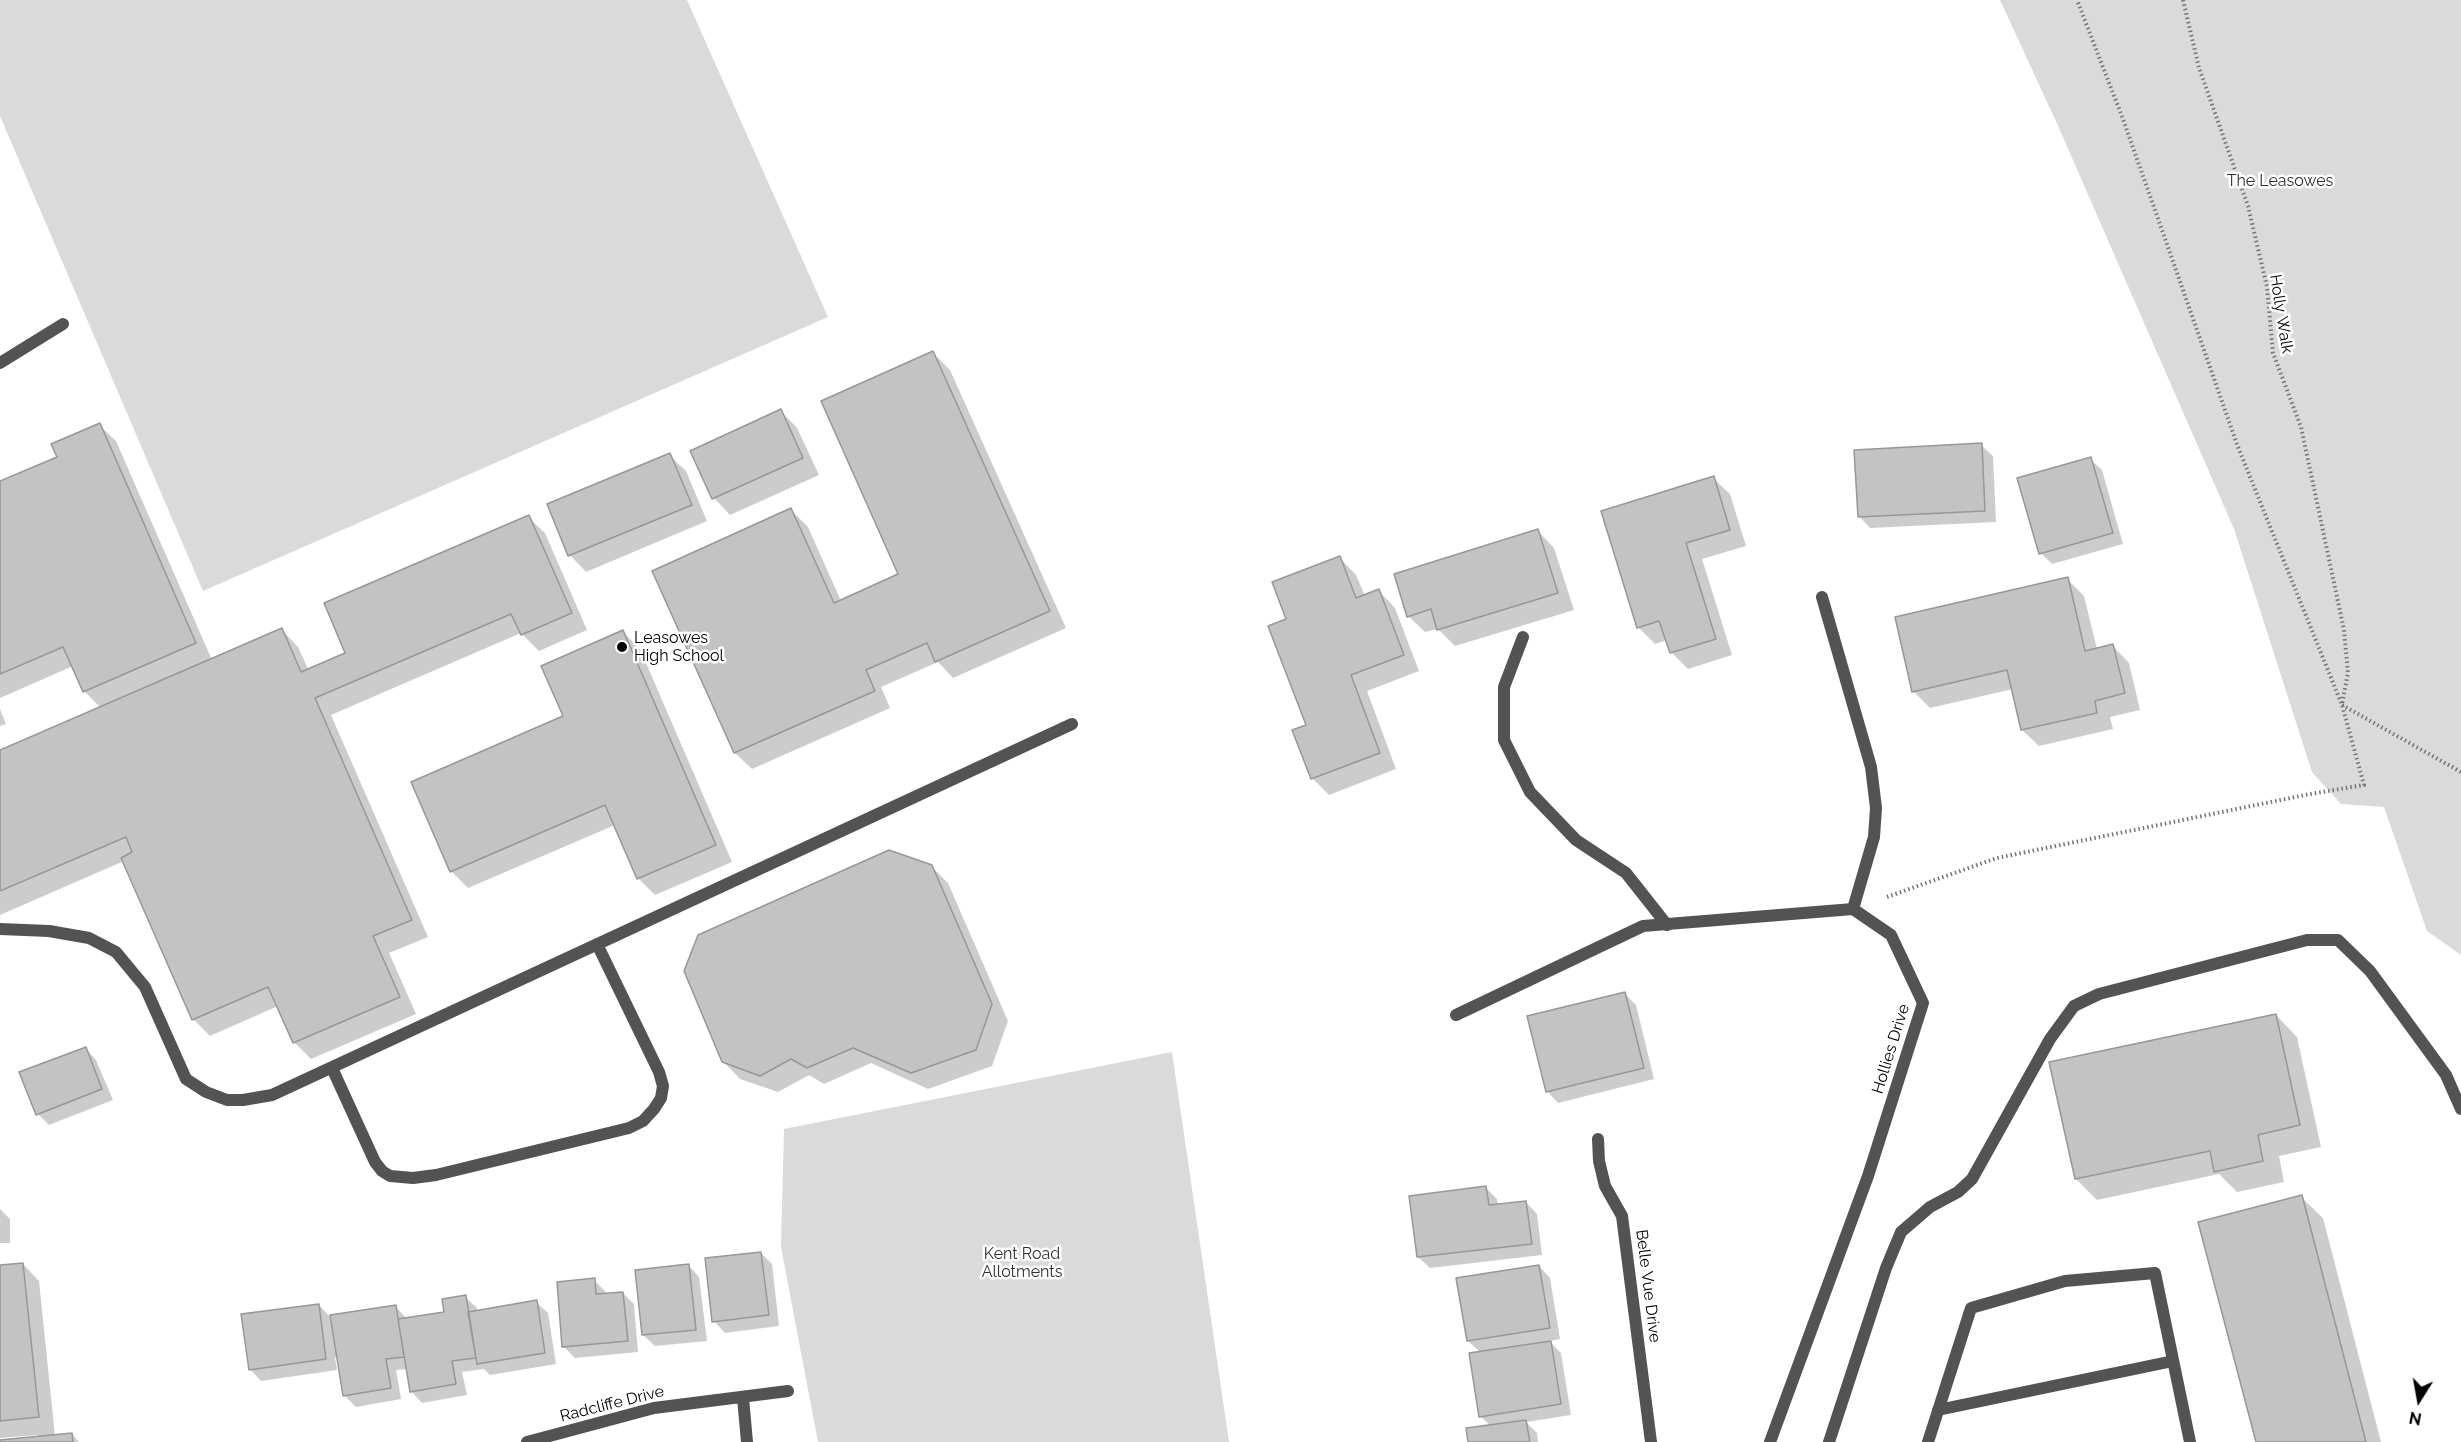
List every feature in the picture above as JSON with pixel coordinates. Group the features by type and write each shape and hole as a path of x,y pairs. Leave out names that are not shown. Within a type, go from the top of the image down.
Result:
{"street":[{"path":"0,363 63,324"},
{"path":"1456,1015 1644,926 1853,909 1874,837 1876,808 1871,767 1822,597"},
{"path":"1522,637 1504,687 1504,740 1530,792 1576,840 1626,873 1668,925"},
{"path":"0,929 49,932 88,938 116,951 145,987 186,1078 206,1092 227,1100 272,1095 1072,724"},
{"name":"Hollies Drive","path":"1770,1442 1868,1176 1923,1003 1891,935 1853,909"},
{"path":"1829,1442 1886,1268 1901,1232 1930,1207 1958,1192 1972,1179 2050,1039 2074,1006 2099,994 2307,940 2338,940 2370,971 2446,1075 2461,1109"},
{"path":"332,1068 375,1162 382,1171 390,1176 413,1178 436,1175 629,1128 643,1121 654,1109 661,1098 663,1086 659,1072 597,944"},
{"name":"Belle Vue Drive","path":"1598,1139 1599,1161 1605,1186 1622,1216 1651,1442"},
{"path":"1928,1442 1971,1308 2065,1281 2155,1272 2190,1442"},
{"path":"1938,1410 2173,1361"},
{"name":"Radcliffe Drive","path":"527,1442 654,1408 788,1391"},
{"path":"743,1398 747,1442"}],"path":[{"path":"1853,909 1997,858 2364,785 2342,705 2238,447 2123,119 2077,0"},
{"name":"Holly Walk","path":"2183,0 2199,68 2248,206 2266,287 2273,353 2301,427 2344,630 2348,673 2342,705"},
{"path":"2342,705 2461,772"}],"green space":[{"path":"0,0 687,0 828,317 203,591 0,116"},
{"name":"The Leasowes","path":"2000,0 2461,0 2461,955 2427,931 2384,807 2341,804 2312,772 2234,529 2059,128"},
{"name":"Kent Road Allotments","path":"1172,1052 1229,1442 818,1442 781,1247 784,1129"}],"building":[{"path":"933,351 1050,611 935,662 927,643 866,670 875,691 734,753 652,571 791,508 834,603 898,574 821,401"},
{"path":"781,409 803,458 712,499 690,451"},
{"path":"100,423 196,643 83,692 63,647 0,674 0,481 57,457 51,444"},
{"path":"1982,443 1985,511 1858,517 1854,450"},
{"path":"670,453 692,505 568,556 547,504"},
{"path":"2091,457 2113,533 2039,554 2017,478"},
{"path":"1714,476 1730,530 1686,543 1716,639 1670,653 1659,621 1637,628 1601,511"},
{"path":"529,515 572,613 521,635 511,614 315,698 412,920 373,936 400,997 293,1043 268,987 192,1020 121,858 132,852 126,837 0,891 0,750 282,628 301,672 345,653 324,603"},
{"path":"1538,529 1558,593 1437,630 1431,609 1407,617 1394,574"},
{"path":"1340,556 1356,598 1379,589 1404,655 1351,675 1380,753 1311,779 1292,730 1306,725 1268,626 1286,619 1272,582"},
{"path":"2068,577 2085,651 2113,644 2125,693 2095,701 2097,713 2021,730 2007,670 1912,692 1895,617"},
{"path":"623,630 716,845 637,879 605,805 450,872 411,782 563,716 541,666"},
{"path":"889,850 932,865 992,1004 976,1050 911,1073 853,1048 807,1068 791,1059 760,1076 722,1062 684,971 698,935"},
{"path":"1625,992 1644,1068 1546,1092 1527,1016"},
{"path":"2276,1014 2300,1125 2258,1135 2263,1161 2214,1172 2210,1151 2075,1179 2049,1062"},
{"path":"86,1047 102,1089 36,1115 19,1072"},
{"path":"1486,1186 1489,1205 1526,1201 1532,1244 1417,1257 1409,1196"},
{"path":"2302,1195 2366,1442 2256,1442 2198,1222"},
{"path":"761,1252 769,1315 712,1322 705,1258"},
{"path":"23,1263 39,1417 0,1421 0,1265"},
{"path":"689,1264 696,1330 642,1335 635,1270"},
{"path":"1539,1265 1550,1328 1467,1341 1456,1278"},
{"path":"595,1278 596,1294 623,1292 628,1341 562,1347 557,1282"},
{"path":"466,1295 476,1358 452,1361 456,1384 410,1392 398,1319 444,1312 442,1299"},
{"path":"537,1300 545,1353 477,1364 468,1312"},
{"path":"319,1304 326,1359 249,1370 241,1314"},
{"path":"396,1305 404,1357 386,1359 391,1388 343,1396 330,1315"},
{"path":"1551,1341 1561,1404 1479,1417 1469,1353"},
{"path":"1526,1420 1530,1442 1468,1442 1466,1428"},
{"path":"72,1433 73,1442 0,1442 0,1440"}],"place":[{"name":"Leasowes High School","path":"622,647"}]}
